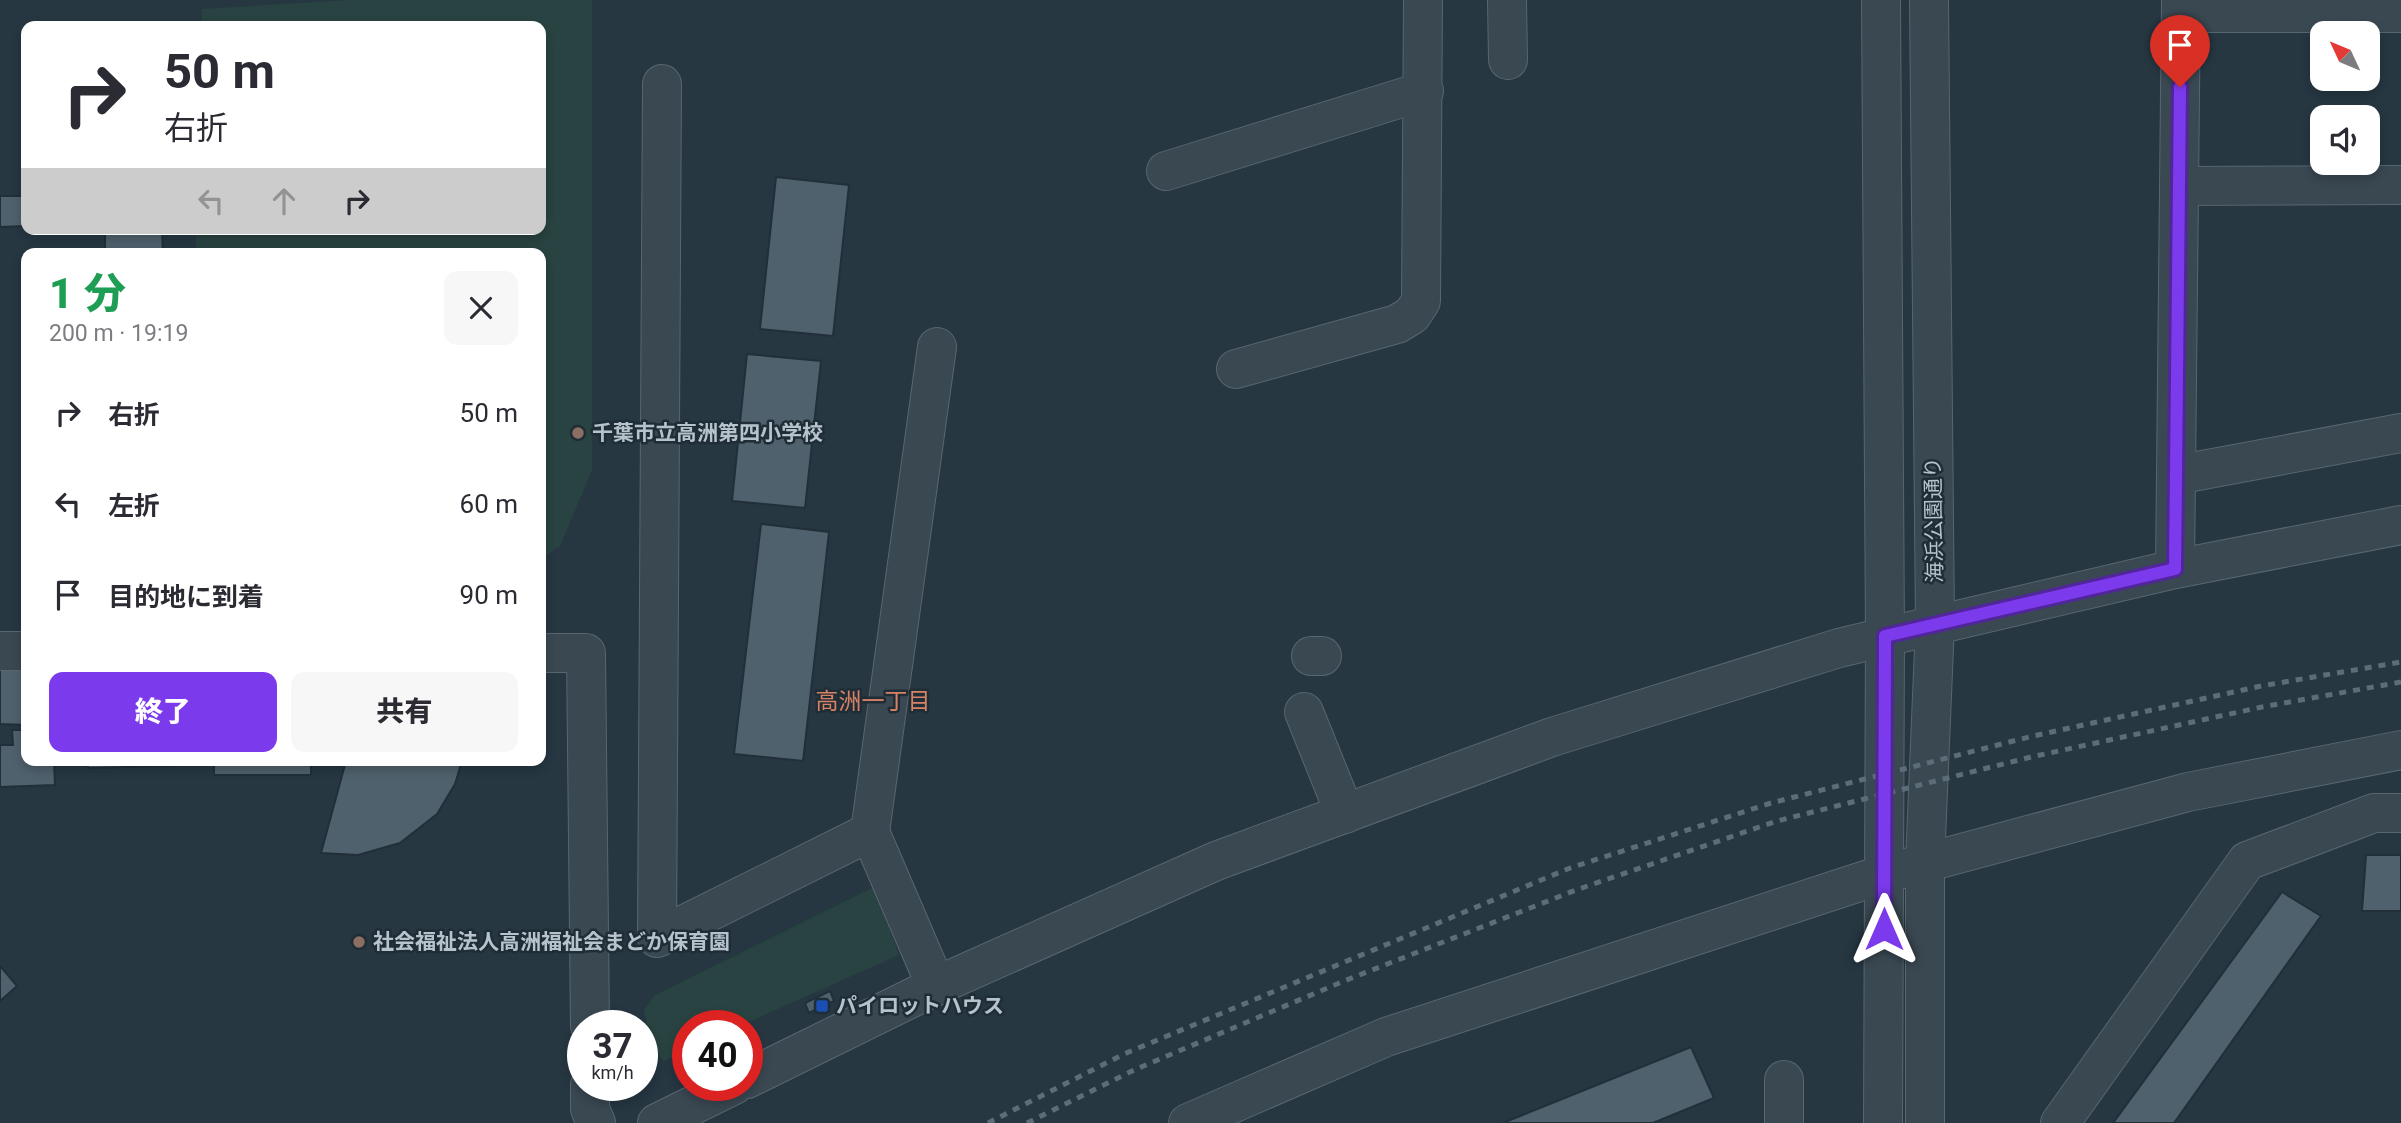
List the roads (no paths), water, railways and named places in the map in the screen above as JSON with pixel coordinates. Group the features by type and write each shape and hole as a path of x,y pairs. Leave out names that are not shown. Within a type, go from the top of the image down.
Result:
{"street":[{"path":"1236,369 1397,324 1412,315 1421,301 1423,0"},
{"path":"1507,0 1508,60"},
{"path":"1881,0 1885,636 1883,1123"},
{"name":"海浜公園通り","path":"1925,1123 1925,863 1935,624 1929,0"},
{"path":"2175,569 2181,7 2401,13"},
{"path":"662,84 657,938 870,832"},
{"path":"1166,171 1424,91"},
{"path":"2179,186 2401,185"},
{"path":"936,986 870,832 937,347"},
{"path":"2176,475 2401,433"},
{"path":"763,1071 936,986 1216,861 1552,737 1885,636 2175,569 2401,525"},
{"path":"0,651 21,651"},
{"path":"546,653 586,653 590,1010"},
{"path":"1304,712 1345,814"},
{"path":"1188,1123 1386,1037 1884,874 2188,792 2401,750"},
{"path":"2060,1123 2247,861 2374,813 2401,813"},
{"path":"1784,1080 1784,1123"},
{"path":"590,1101 590,1109 597,1123"},
{"path":"657,1123 702,1101"}],"railway":[{"path":"988,1123 1124,1054 1570,868 1771,803 2029,737 2261,686 2401,662"},
{"path":"1027,1123 1134,1070 1344,981 1576,890 1777,821 2031,757 2262,707 2401,682"}],"place":[{"name":"千葉市立高洲第四小学校","path":"578,433"},
{"name":"社会福祉法人高洲福祉会まどか保育園","path":"359,942"},
{"name":"パイロットハウス","path":"822,1006"}],"district":[{"name":"高洲一丁目","path":"873,701"}]}
